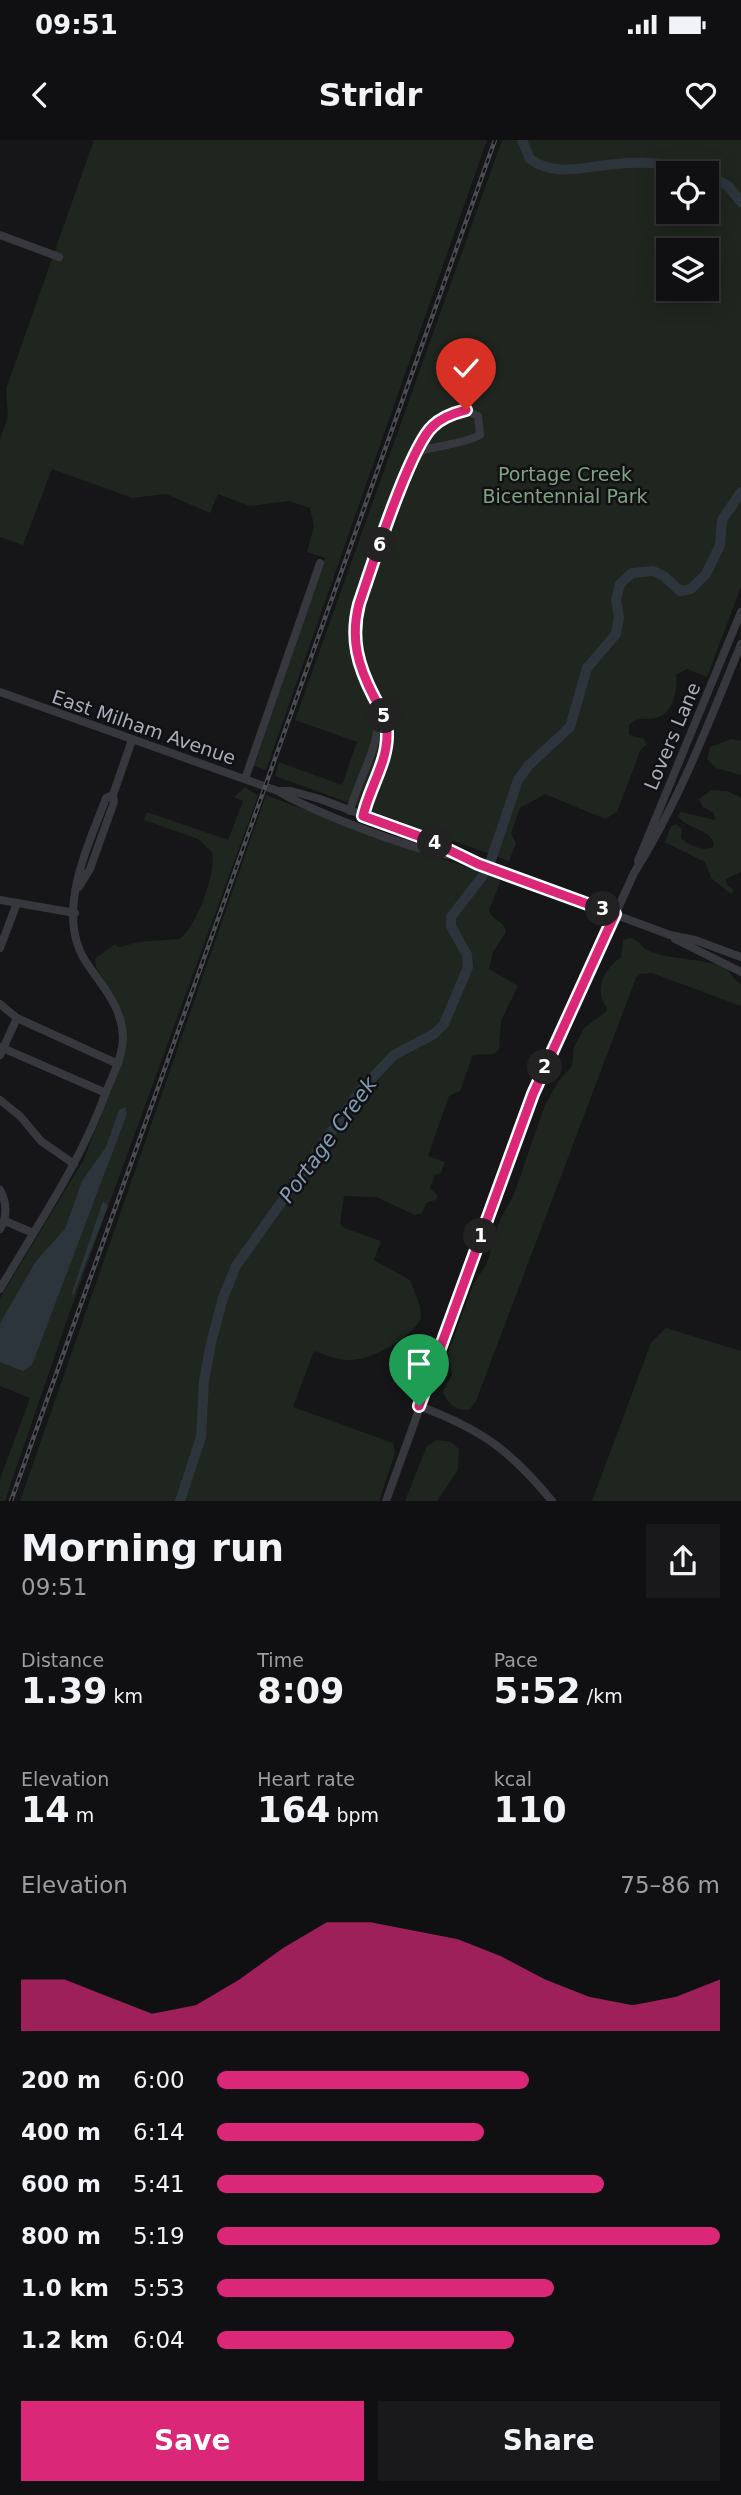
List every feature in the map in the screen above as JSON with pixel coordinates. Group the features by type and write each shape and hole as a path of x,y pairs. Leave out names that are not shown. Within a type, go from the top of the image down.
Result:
{"street":[{"path":"0,235 59,257"},
{"path":"350,811 377,727 378,711 355,650 354,622 372,566 417,452 430,427 447,415 466,410 478,416 480,435 468,441 440,444 417,452"},
{"path":"245,779 320,564"},
{"name":"Lovers Lane","path":"635,873 648,834 741,612"},
{"name":"Lovers Lane","path":"386,1501 533,1094 615,914 689,770 741,645"},
{"name":"East Milham Avenue","path":"0,692 278,791 293,801 346,822 422,848 459,855"},
{"path":"363,816 381,764 387,732 384,717 372,693"},
{"path":"0,1289 91,1134 123,1046 120,1014 84,959 77,939 75,913 76,893 90,869 132,740"},
{"path":"367,760 381,764"},
{"name":"East Milham Avenue","path":"278,791 291,791 424,838 499,871 670,935 741,972"},
{"path":"0,900 75,913"},
{"path":"0,948 17,903"},
{"name":"East Milham Avenue","path":"670,935 695,940 741,957"},
{"path":"0,1004 18,1018 118,1064"},
{"path":"18,1018 1,1050 106,1093"},
{"path":"0,1100 20,1116 41,1141 74,1164"},
{"path":"0,1190 4,1200 2,1225 33,1233"},
{"path":"419,1406 467,1424 487,1436 524,1469 552,1501"}],"green space":[{"path":"94,140 487,140 266,770 254,766 325,558 307,552 314,526 310,508 289,501 250,506 218,494 210,513 166,494 132,498 52,469 23,545 0,537 0,439 8,417 6,389"},
{"name":"Portage Creek Bicentennial Park","path":"502,140 741,140 741,587 707,677 687,669 676,675 675,694 667,712 656,718 635,720 629,725 629,735 644,739 646,745 641,749 617,812 605,819 545,794 520,808 511,833 516,843 509,861 275,776 279,762 342,785 357,742 295,720"},
{"path":"731,739 741,741 741,775 716,768 707,759 710,747"},
{"path":"245,787 258,796 68,1317 5,1501 0,1501 0,1479 30,1398 0,1386 0,1298 83,1161 122,1063 122,1014 96,967 95,959 115,944 119,947 139,942 179,939 192,924 204,899 213,861 212,852 198,839 144,820 147,812 228,840 243,801 234,797"},
{"path":"711,790 727,791 741,798 741,872 726,879 727,885 734,890 731,894 711,878 705,862 665,842 671,826 676,824 682,829 681,838 688,843 700,848 713,847 711,838 686,824 678,816 681,812 715,820 714,813 703,807 699,799"},
{"path":"266,795 366,833 499,878 500,883 489,910 506,932 493,952 489,969 518,986 501,1021 499,1049 494,1054 473,1055 460,1091 449,1096 428,1156 445,1162 441,1173 435,1175 430,1188 438,1196 436,1200 427,1202 422,1213 415,1215 376,1197 344,1196 340,1223 344,1228 381,1241 374,1260 410,1280 420,1306 421,1318 400,1340 370,1356 346,1360 314,1351 293,1407 393,1443 395,1453 379,1501 20,1501"},
{"path":"629,938 651,952 724,967 741,984 741,1006 652,973 640,974 636,978 476,1401 470,1409 458,1409 443,1392 452,1374 448,1353 473,1285 487,1263 500,1220 514,1194 545,1105 558,1082 572,1066 574,1047 584,1028 607,1011 601,994 602,982 607,971 621,957 623,940"},
{"path":"666,1328 741,1351 741,1501 592,1501 651,1343"},
{"path":"437,1440 451,1442 459,1449 458,1470 437,1501 405,1501 427,1446"}],"shaded area":[{"path":"125,1107 127,1114 32,1365 23,1371 0,1362 0,1325 3,1318 36,1261 65,1229 82,1181 106,1147 119,1110"},
{"path":"103,1201 108,1206 73,1296 72,1293"}],"waterway":[{"name":"Portage Creek","path":"522,140 530,159 550,168 656,164"},
{"name":"Portage Creek","path":"719,181 728,186 741,202"},
{"name":"Portage Creek","path":"180,1501 201,1437 204,1381 211,1343 223,1298 236,1266 361,1090 394,1055 434,1034 444,1024 468,967 467,955 451,926 451,917 488,869 518,780 528,766 570,727 587,668 616,634 619,617 616,600 620,584 632,573 653,571 664,576 680,591 691,589 706,574 720,545 722,520 741,492"}],"railway":[{"path":"11,1501 495,140"}],"route":[{"path":"419,1406 533,1094 615,914 478,864 453,850 363,816 384,755 387,732 384,717 355,650 354,622 407,474 430,427 447,415 466,410"}]}
